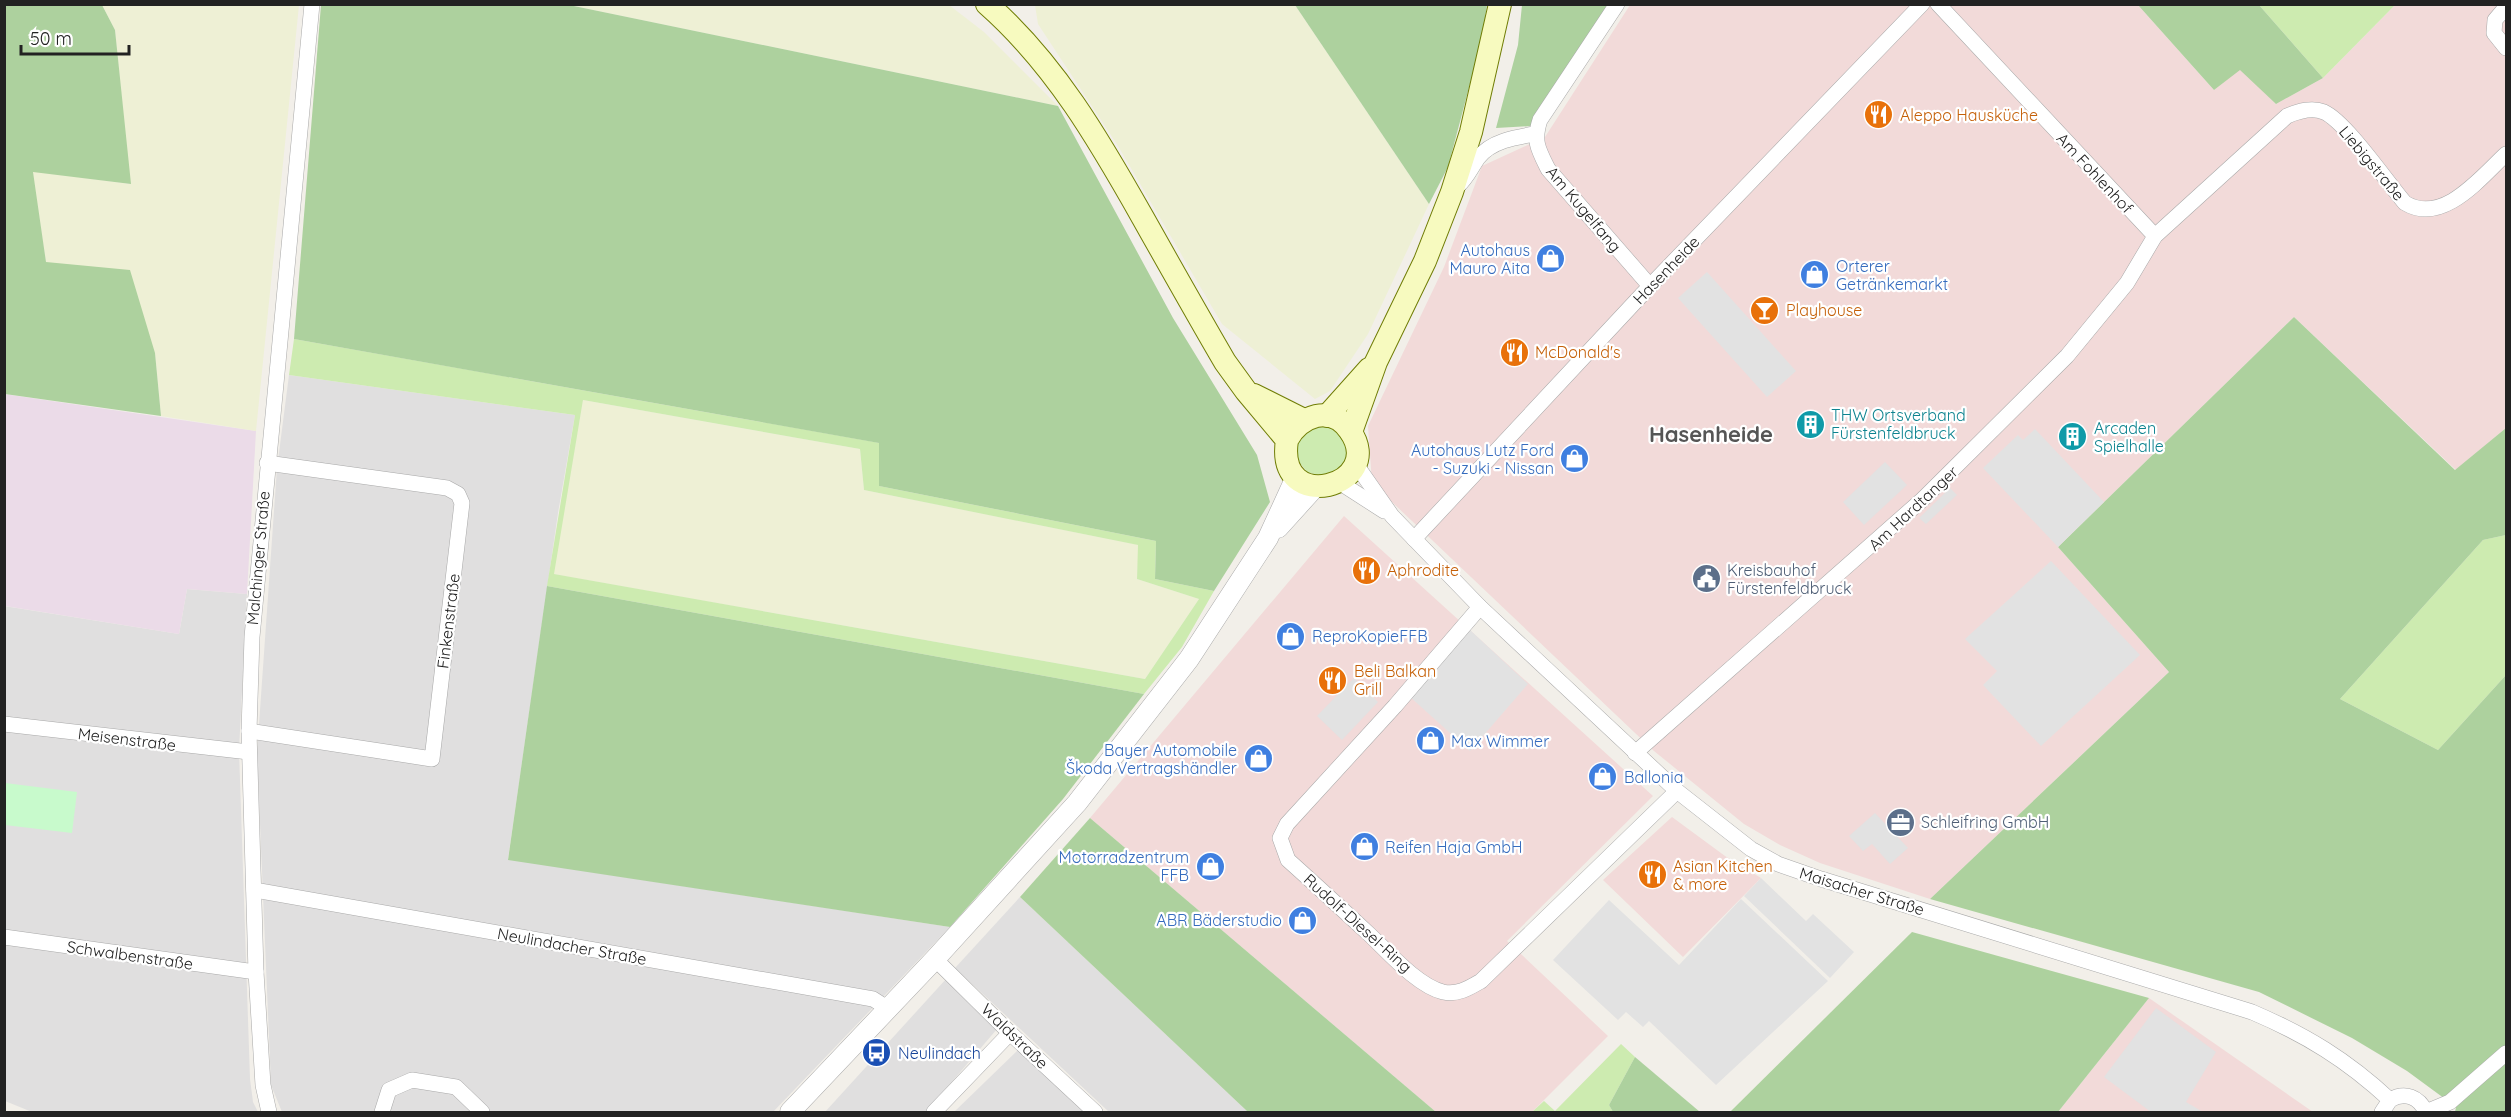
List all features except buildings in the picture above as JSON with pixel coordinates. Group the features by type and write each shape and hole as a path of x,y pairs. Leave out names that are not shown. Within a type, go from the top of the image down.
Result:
{"main road":[{"path":"987,4 1040,57 1063,88 1107,154 1225,362 1287,441"},
{"path":"1351,432 1376,362 1425,261 1452,192 1471,132 1500,4"},
{"path":"1327,416 1376,362"},
{"path":"1246,391 1304,420"},
{"path":"1313,416 1327,416 1338,420 1351,432 1357,446 1355,464 1346,477 1329,486 1306,482 1287,460 1287,441 1292,430 1313,416"}],"street":[{"name":"Malchinger Straße","path":"269,1113 263,1091 256,972 249,752 252,637 312,4"},
{"path":"1452,192 1464,180 1479,156 1505,140 1535,134 1540,120 1617,4"},
{"name":"Hasenheide","path":"1414,539 1650,286 1922,4"},
{"name":"Am Fohlenhof","path":"1938,4 2155,236"},
{"path":"2506,7 2495,20 2494,33 2506,48"},
{"name":"Liebigstraße","path":"2264,135 2301,109 2322,111 2338,122 2405,203 2414,209 2431,211 2441,208 2470,187 2506,154"},
{"name":"Am Kugelfang","path":"1535,134 1538,149 1548,169 1650,286"},
{"name":"Am Hardtanger","path":"1635,753 1923,499 2067,356 2127,283 2155,236 2264,135"},
{"name":"Finkenstraße","path":"249,731 432,759 462,503 458,494 447,488 267,463"},
{"name":"Maisacher Straße","path":"1355,464 1392,516 1480,607 1677,792 1751,849 1796,871 2252,1012 2286,1026 2341,1058 2386,1106"},
{"path":"790,1113 1077,803 1189,659 1306,482"},
{"name":"Maisacher Straße","path":"1339,482 1392,516"},
{"name":"Rudolf-Diesel-Ring","path":"1480,607 1395,706 1287,825 1280,838 1288,860 1404,967 1429,986 1442,992 1456,993 1481,981 1677,792"},
{"name":"Meisenstraße","path":"4,723 249,752"},
{"name":"Neulindacher Straße","path":"254,890 873,999 887,1008"},
{"name":"Schwalbenstraße","path":"4,937 256,972"},
{"name":"Waldstraße","path":"935,959 1010,1034 1095,1113"},
{"path":"934,1113 1010,1034"},
{"path":"2386,1106 2398,1096 2412,1097 2426,1112 2450,1101 2506,1053"},
{"path":"382,1113 389,1090 412,1080 456,1087 482,1113"}],"shaded area":[{"path":"1630,5 2138,5 2214,90 2240,69 2276,104 2323,78 2395,5 2506,5 2506,428 2456,470 2294,317 2058,547 2169,672 1930,899 1820,863 1780,845 1744,824 1654,751 1372,483 1368,426 1444,267 1482,166 1545,137"},
{"path":"1707,272 1796,371 1767,397 1678,298"},
{"path":"289,375 575,415 558,513 508,859 950,927 773,1112 282,1112 271,1085 257,753 277,468"},
{"path":"4,394 256,431 247,594 187,589 179,634 5,606"},
{"path":"2035,429 2104,502 2058,547 1983,468 2018,435 2023,440"},
{"path":"1885,462 1907,485 1864,525 1843,502"},
{"path":"1950,488 1957,495 1926,524 1919,518"},
{"path":"1344,516 1653,796 1507,941 1608,1036 1532,1112 1436,1112 1090,818"},
{"path":"2051,561 2140,655 2041,746 1983,685 1997,671 1965,639"},
{"path":"187,589 247,594 239,750 250,1079 253,1102 258,1112 32,1112 5,1101 4,606 179,634"},
{"path":"1470,630 1528,684 1470,751 1409,696"},
{"path":"1354,678 1378,702 1342,740 1317,716"},
{"path":"1875,813 1908,848 1890,864 1872,844 1863,851 1849,836"},
{"path":"1672,817 1725,856 1761,878 1683,957 1603,880"},
{"path":"1761,878 1806,921 1813,914 1854,952 1830,978 1744,896"},
{"path":"1020,897 1248,1112 1109,1112 955,968"},
{"path":"1741,899 1828,981 1716,1085 1649,1021 1643,1027 1626,1012 1618,1020 1553,960 1609,900 1679,965"},
{"path":"947,978 997,1029 926,1112 825,1112"},
{"path":"2149,998 2313,1112 2058,1112"},
{"path":"2156,1008 2216,1052 2186,1102 2203,1112 2151,1112 2104,1077"},
{"path":"1021,1047 1091,1112 954,1112"}],"green space":[{"path":"5,4 102,5 115,30 131,184 33,172 46,262 130,270 155,353 161,416 5,394"},
{"path":"102,5 299,5 256,431 161,416 155,353 46,262 32,171 130,184 115,30"},
{"path":"321,5 569,5 1058,106 1173,318 1257,455 1270,502 1214,591 1155,579 1156,541 879,486 879,443 294,339"},
{"path":"569,5 949,5 984,32 1058,106"},
{"path":"1035,5 1295,5 1429,204 1368,334 1330,391 1315,399 1222,324 1118,146 1038,24"},
{"path":"1295,5 1487,5 1482,38 1448,167 1429,204"},
{"path":"1522,5 1610,5 1532,126 1496,128 1518,45"},
{"path":"2138,5 2259,5 2323,78 2276,104 2240,70 2214,90"},
{"path":"2259,5 2395,5 2323,78"},
{"path":"2294,317 2455,470 2506,428 2506,535 2483,540 2340,699 2438,750 2506,675 2506,1112 2455,1112 2456,1107 2407,1071 2352,1038 2259,992 1930,899 2169,672 2058,547"},
{"path":"294,339 880,443 879,486 1156,541 1155,579 1214,591 1182,647 1144,694 547,586 575,415 289,375","holes":["583,400 860,449 864,490 1138,545 1137,579 1199,599 1145,679 554,574"]},
{"path":"583,400 860,449 864,490 1139,545 1137,579 1199,599 1145,679 553,574"},
{"path":"1326,423 1347,438 1346,464 1324,477 1307,472 1296,458 1297,440 1302,432"},
{"path":"2506,535 2506,675 2438,750 2340,699 2483,540"},
{"path":"547,586 1144,694 1063,799 950,927 508,860"},
{"path":"5,783 77,792 72,833 5,825"},
{"path":"1090,818 1436,1112 1248,1112 1020,897"},
{"path":"1912,932 2149,998 2058,1112 1730,1112"},
{"path":"1621,1044 1635,1057 1609,1105 1613,1112 1532,1112 1544,1101 1555,1111"},
{"path":"1635,1057 1700,1112 1613,1112 1609,1105"}],"place":[{"name":"Aleppo Hausküche","path":"1879,115"},
{"name":"Autohaus Mauro Aita","path":"1551,259"},
{"name":"Orterer Getränkemarkt","path":"1815,275"},
{"name":"Playhouse","path":"1765,310"},
{"name":"McDonald's","path":"1514,352"},
{"name":"THW Ortsverband Fürstenfeldbruck","path":"1810,424"},
{"name":"Arcaden Spielhalle","path":"2073,437"},
{"name":"Autohaus Lutz Ford - Suzuki - Nissan","path":"1575,459"},
{"name":"Aphrodite","path":"1366,570"},
{"name":"Kreisbauhof Fürstenfeldbruck","path":"1706,579"},
{"name":"ReproKopieFFB","path":"1291,636"},
{"name":"Beli Balkan Grill","path":"1333,680"},
{"name":"Max Wimmer","path":"1430,741"},
{"name":"Bayer Automobile Škoda Vertragshändler","path":"1258,759"},
{"name":"Ballonia","path":"1603,777"},
{"name":"Schleifring GmbH","path":"1900,822"},
{"name":"Reifen Haja GmbH","path":"1364,847"},
{"name":"Motorradzentrum FFB","path":"1210,866"},
{"name":"Asian Kitchen & more","path":"1652,875"},
{"name":"ABR Bäderstudio","path":"1303,920"},
{"name":"Neulindach","path":"877,1053"}],"district":[{"name":"Hasenheide","path":"1711,434"}]}
